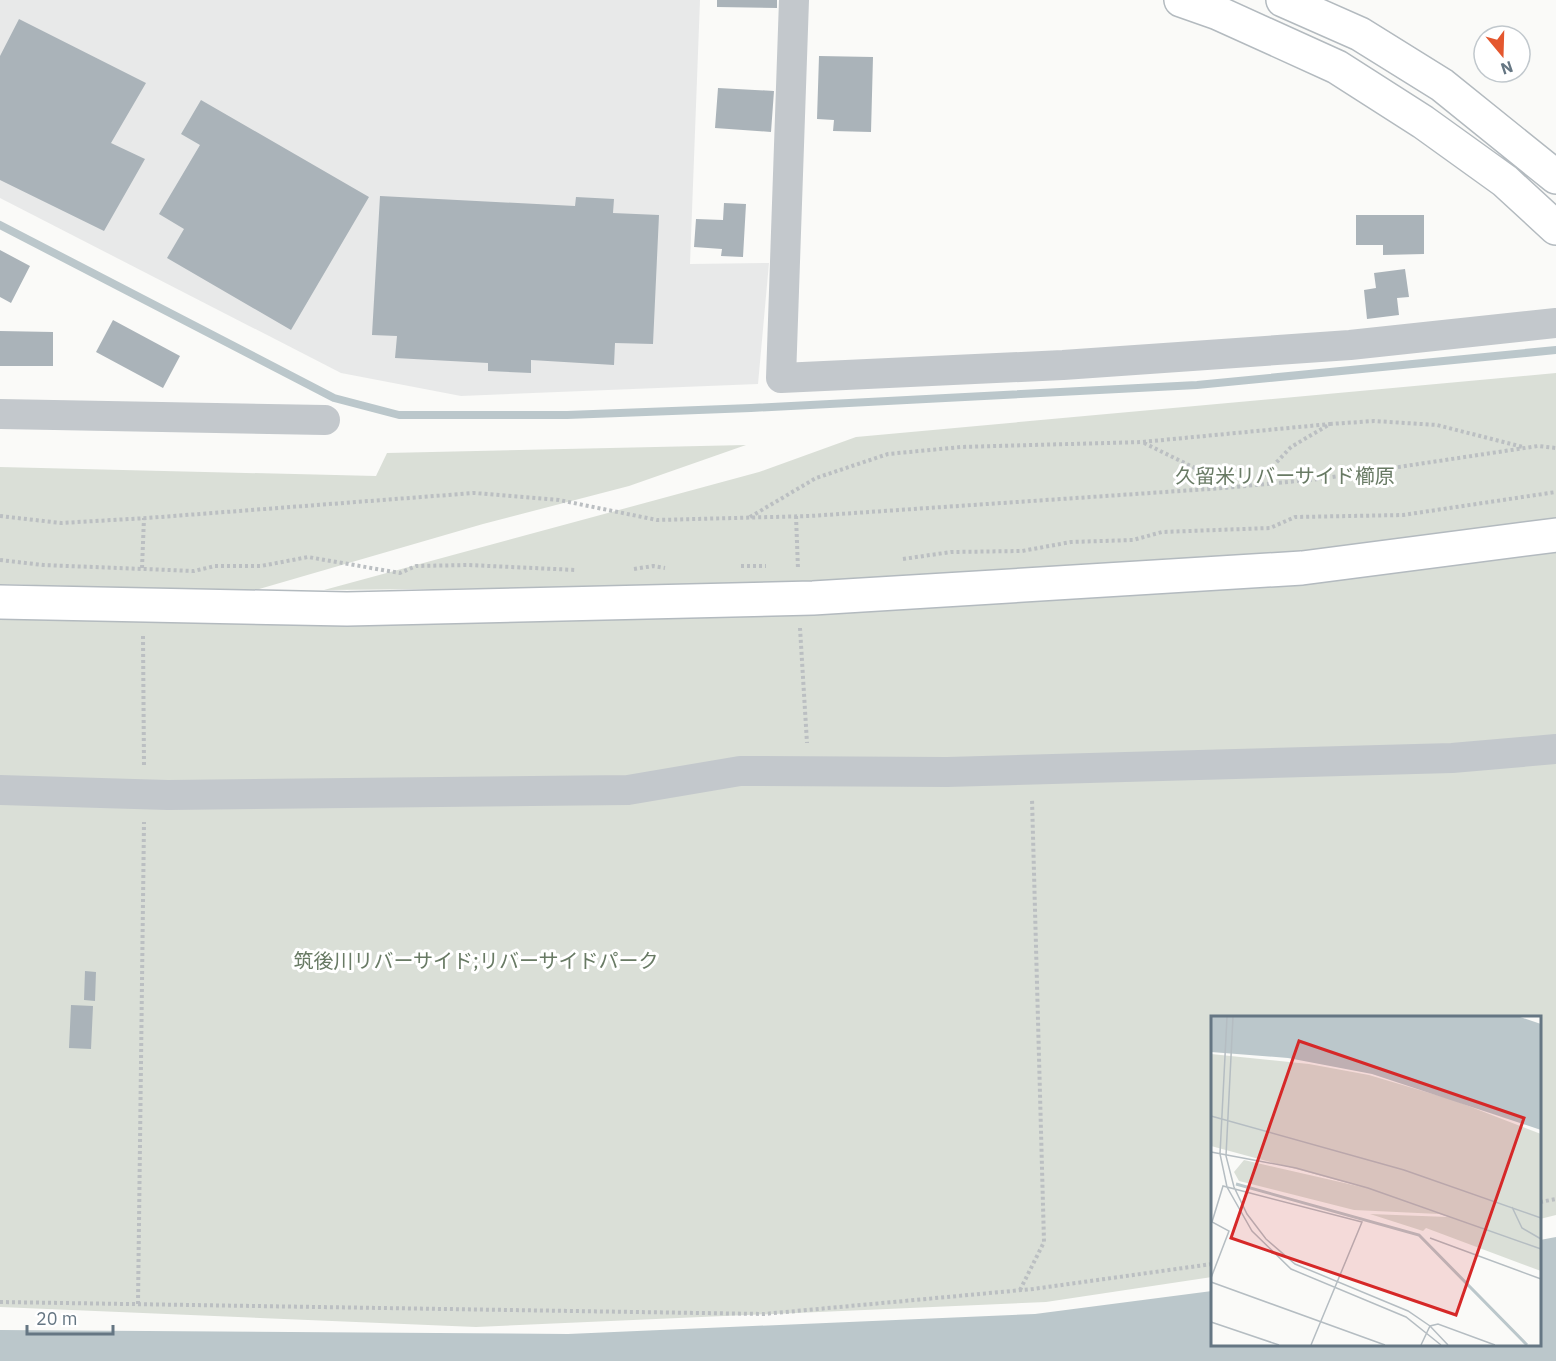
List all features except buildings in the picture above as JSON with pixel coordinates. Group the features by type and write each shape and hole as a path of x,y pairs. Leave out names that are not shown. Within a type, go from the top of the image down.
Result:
{"street":[{"path":"794,0 781,378 1063,365 1338,346 1556,323"},
{"path":"1181,0 1218,13 1337,67 1424,122 1505,181 1556,228"},
{"path":"1283,0 1360,34 1442,85 1556,177"},
{"path":"0,414 325,420"},
{"path":"0,602 347,609 804,584 1302,568 1556,535"},
{"path":"0,790 144,794 628,790 740,771 947,772 1452,758 1556,748"}],"path":[{"path":"750,517 816,478 888,454 961,447 1142,442 1374,421 1437,425 1527,448"},
{"path":"1255,485 1291,447 1330,424"},
{"path":"1142,442 1203,472 1215,489"},
{"path":"0,516 62,523 474,493 559,500 657,520 796,516 1215,489 1319,479 1527,448 1556,448"},
{"path":"893,560 951,552 1022,550 1071,542 1132,540 1162,532 1270,528 1295,517 1403,515 1556,492"},
{"path":"796,516 798,567 804,584 808,771"},
{"path":"142,568 144,518"},
{"path":"0,560 43,566 194,571 215,566 261,566 308,557 400,573 416,566 587,571"},
{"path":"632,569 653,566 674,570"},
{"path":"740,566 774,566"},
{"path":"138,1304 144,794 142,605"},
{"path":"1020,1290 1044,1242 1032,800 1053,769"},
{"path":"1541,1202 1556,1199"},
{"path":"0,1302 764,1314 1020,1290 1211,1264"}],"shaded area":[{"path":"0,0 700,0 690,264 769,263 758,384 461,396 341,373 0,198"},
{"path":"1556,1237 1556,1361 0,1361 0,1330 568,1334 1035,1314 1211,1291 1211,1346 1541,1346 1541,1240"}],"green space":[{"name":"久留米リバーサイド櫛原","path":"1556,373 1556,518 1295,553 820,585 324,590 759,472 856,437"},
{"path":"746,445 629,486 483,524 252,591 0,584 0,467 376,476 387,453"},
{"name":"筑後川リバーサイド;リバーサイドパーク","path":"1556,549 1556,1215 1541,1219 1541,1016 1211,1016 1211,1277 1046,1302 476,1327 0,1307 0,593 852,596"}],"waterway":[{"path":"0,225 334,398 399,415 567,415 1197,385 1556,350"}]}
